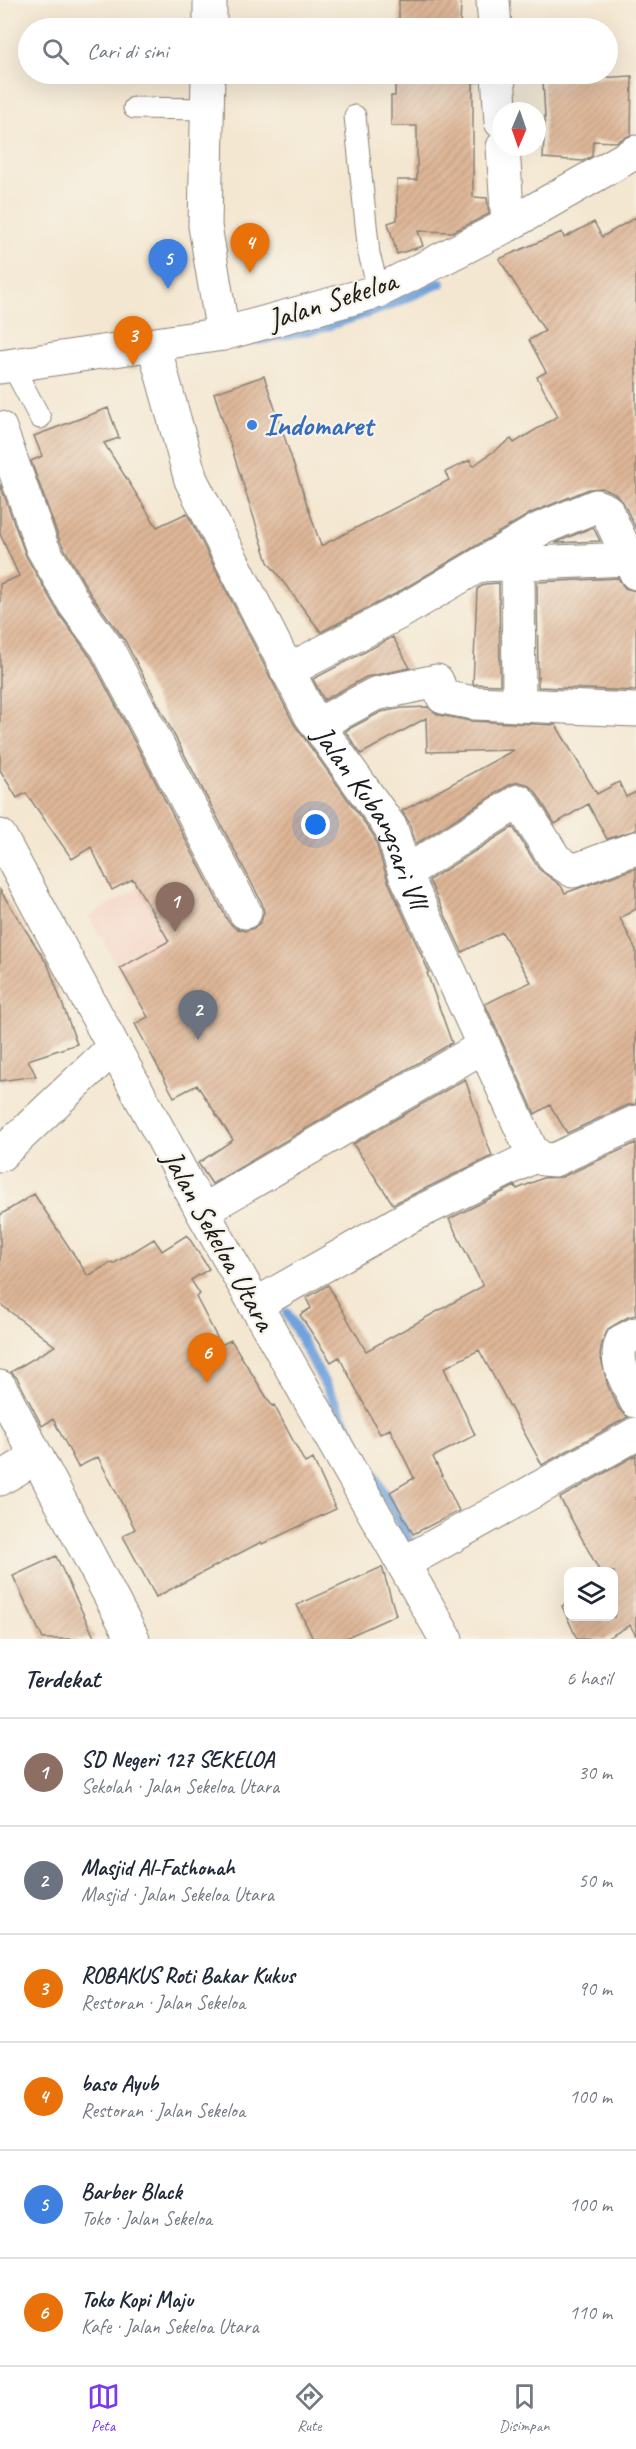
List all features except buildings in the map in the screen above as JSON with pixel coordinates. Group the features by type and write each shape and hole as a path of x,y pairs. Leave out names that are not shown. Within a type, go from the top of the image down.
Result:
{"street":[{"path":"196,18 197,0"},
{"path":"210,0 210,18"},
{"path":"493,0 494,18"},
{"path":"197,84 201,109 205,226 223,334"},
{"path":"201,109 206,84"},
{"path":"499,84 500,102"},
{"path":"504,156 508,225"},
{"name":"Jalan Sekeloa","path":"6,366 154,346 223,334 379,291 632,161"},
{"name":"Jalan Kubangsari Vll","path":"154,346 191,480 287,671 317,725 391,828 405,873 532,1152 537,1155"},
{"path":"0,428 42,547 75,605 107,648 245,912"},
{"path":"287,671 404,610 540,529 596,506 606,510 632,566 482,565"},
{"path":"518,565 519,705"},
{"path":"317,725 375,694 437,681 443,697 474,703 636,710"},
{"path":"405,873 519,801 555,859 566,869 573,871 636,848"},
{"name":"Jalan Sekeloa Utara","path":"0,836 202,1212 446,1639"},
{"path":"202,1212 484,1046"},
{"path":"0,1155 113,1048"},
{"path":"255,1305 407,1218 537,1155 543,1159 554,1160 636,1122"},
{"path":"636,1334 621,1341 618,1360 636,1401"},
{"path":"0,1387 133,1639"},
{"path":"404,1563 636,1434"},
{"path":"0,1479 37,1457"}],"lane":[{"path":"134,108 201,109"},
{"path":"355,116 369,254 379,291"},
{"path":"6,366 40,418"}],"shaded area":[{"path":"206,851 261,948 144,1013 89,916"}],"waterway":[{"path":"259,340 324,327 385,307 441,283"},
{"path":"287,1313 410,1542"}],"place":[{"name":"baso Ayub","path":"250,273"},
{"name":"Barber Black","path":"168,289"},
{"name":"ROBAKUS Roti Bakar Kukus","path":"133,366"},
{"name":"Indomaret","path":"252,425"},
{"name":"SD Negeri 127 SEKELOA","path":"175,932"},
{"name":"Masjid Al-Fathonah","path":"198,1040"},
{"name":"Toko Kopi Maju","path":"207,1383"}]}
